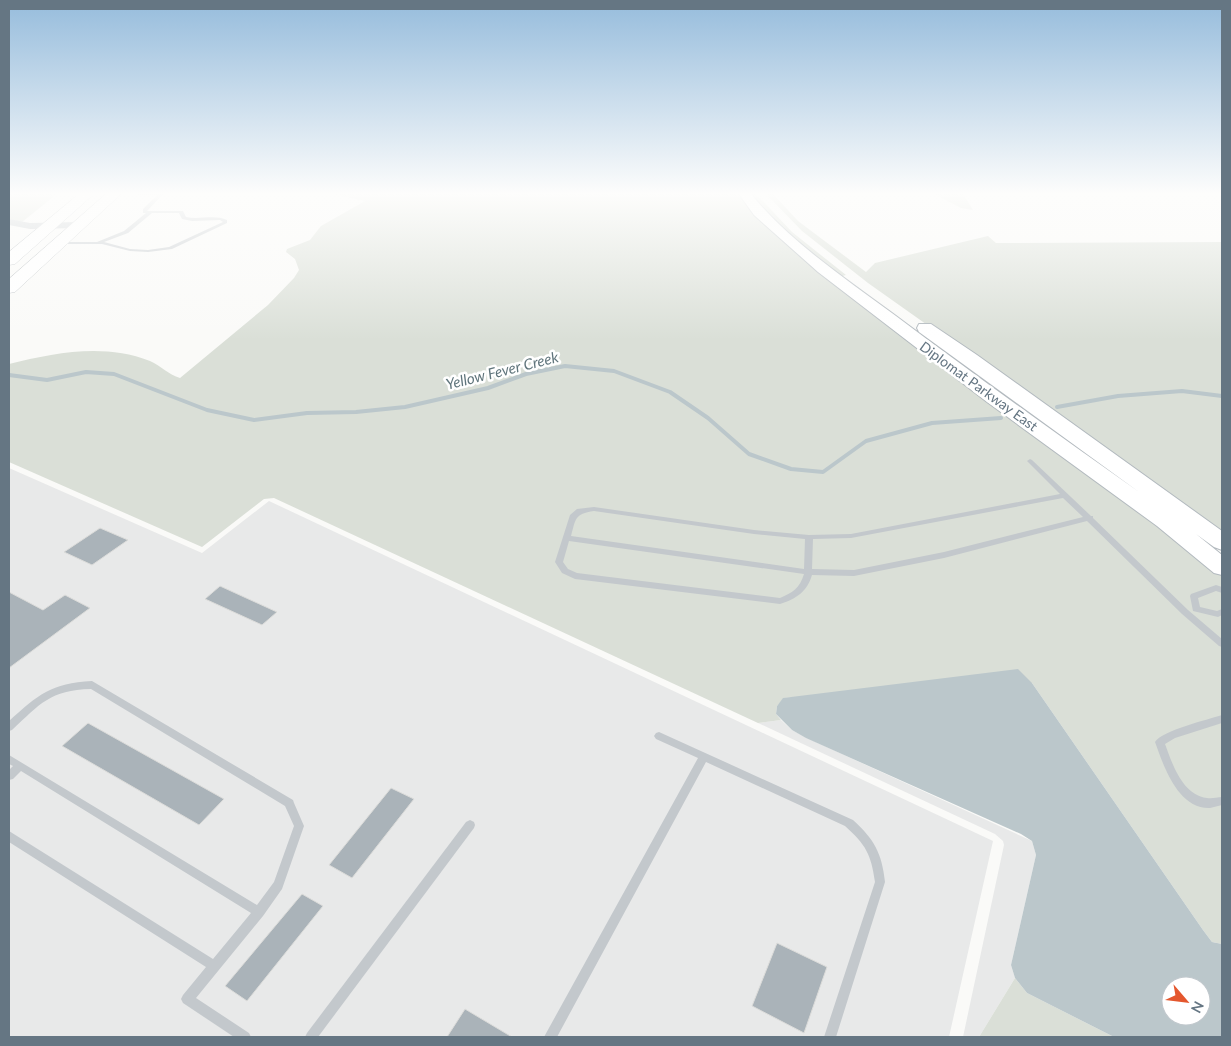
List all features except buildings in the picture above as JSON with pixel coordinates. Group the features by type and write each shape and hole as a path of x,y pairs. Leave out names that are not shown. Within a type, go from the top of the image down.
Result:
{"main road":[{"path":"9,260 29,243"},
{"path":"9,288 58,243"},
{"name":"Diplomat Parkway East","path":"792,243 850,281 1222,542"},
{"name":"Diplomat Parkway East","path":"810,243 850,281 988,393 1165,521 1222,567"}],"lane":[{"path":"58,243 92,243 130,250 148,251 170,248 182,243"},
{"path":"1030,461 1185,612 1222,644"},
{"path":"809,537 808,572 802,590 793,598 780,601 575,576 565,571 559,562 573,517 580,511 594,509 754,532 809,537 851,536 1066,495"},
{"path":"566,538 808,572 854,573 944,555 1090,518"},
{"path":"1196,609 1194,596 1216,588 1222,590"},
{"path":"1185,612 1196,609 1218,614 1222,612"},
{"path":"9,726 48,692 70,685 92,685 289,803 299,826 278,885 259,912 187,999 245,1037"},
{"path":"1222,720 1172,734 1160,742 1168,768 1179,787 1198,801 1215,804 1222,801"},
{"path":"658,736 849,823 869,841 878,861 880,882 830,1037"},
{"path":"550,1037 704,757"},
{"path":"9,759 259,912"},
{"path":"9,776 20,766"},
{"path":"311,1037 470,825"},
{"path":"9,836 214,966"}],"shaded area":[{"path":"303,243 794,243 1222,574 1222,944 1212,942 1203,930 1032,683 784,698 777,706 776,714 781,720 758,723 274,498 264,499 202,547 9,462 9,364 61,353 115,352 150,361 180,378 268,305 294,278 299,270 295,259 286,252 287,249"},
{"path":"798,243 806,243 846,275 839,277"},
{"path":"817,243 827,243 866,272 875,263 959,243 1222,243 1222,534 868,283"},
{"path":"9,468 202,553 269,501 993,841 949,1037 9,1037"},
{"path":"1018,669 1032,683 1203,930 1212,942 1222,944 1222,1037 1114,1037 1027,993 1015,978 1011,965 1036,855 1032,841 1021,834 806,738 792,730 776,714 777,706 783,698"},
{"path":"781,720 792,730 807,738 1032,841 1036,855 1011,965 1015,978 979,1037 963,1037 1004,845 1003,841 995,834 758,723"},
{"path":"1015,978 1027,993 1114,1037 979,1037"}],"waterway":[{"name":"Yellow Fever Creek","path":"9,375 47,380 86,372 114,374 207,410 254,420 307,413 356,412 405,407 488,388 526,374 565,366 614,371 670,392 708,418 749,454 791,469 823,472 866,441 932,423 1001,418"},
{"name":"Yellow Fever Creek","path":"1057,407 1118,396 1182,391 1222,396"}]}
